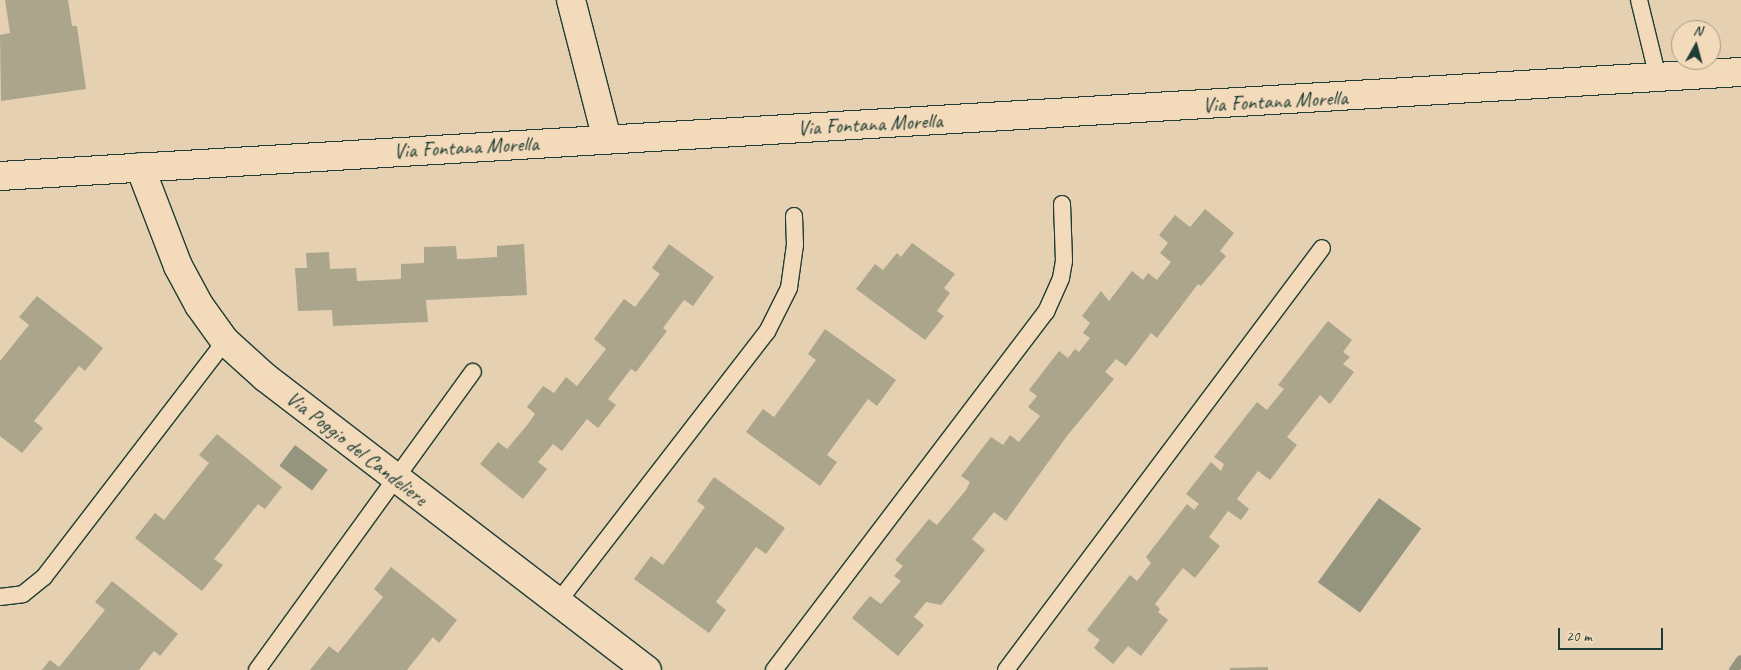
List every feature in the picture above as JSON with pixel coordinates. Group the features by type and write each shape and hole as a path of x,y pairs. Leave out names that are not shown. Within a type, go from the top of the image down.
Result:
{"street":[{"path":"571,0 607,139"},
{"name":"Via Fontana Morella","path":"0,176 1741,72"},
{"name":"Via Poggio del Candeliere","path":"140,167 178,266 199,305 225,341 266,378 647,670"}],"lane":[{"path":"1639,0 1658,78"},
{"path":"774,670 1046,312 1062,278 1065,242 1062,204"},
{"path":"558,602 768,332 789,288 795,245 794,216"},
{"path":"1006,670 1322,248"},
{"path":"0,597 23,594 44,577 225,341"},
{"path":"257,670 473,372"}],"shaded area":[{"path":"295,445 328,470 312,490 279,466"},
{"path":"1379,498 1421,529 1360,613 1318,582"}],"building":[{"path":"5,0 68,0 72,26 77,26 86,89 1,101 0,35 10,33"},
{"path":"1205,209 1234,233 1220,251 1226,256 1201,286 1198,284 1157,338 1151,333 1126,366 1116,359 1105,372 1114,379 1067,436 1006,521 994,512 972,539 985,550 941,605 926,602 914,617 924,625 898,656 852,618 870,596 881,604 901,581 894,576 903,566 895,560 929,519 937,525 966,490 970,482 961,476 991,437 1003,445 1010,435 1019,442 1040,416 1028,407 1037,396 1029,390 1059,351 1068,358 1075,349 1079,352 1090,338 1083,333 1090,323 1082,316 1101,291 1109,301 1132,271 1143,280 1148,273 1157,280 1171,262 1160,253 1168,243 1159,235 1175,215 1190,227"},
{"path":"912,243 955,274 944,288 950,293 937,311 944,316 925,340 856,289 875,264 883,270 897,253 901,257"},
{"path":"524,244 527,295 426,300 428,322 333,326 332,310 298,311 295,268 307,268 306,253 329,252 330,269 356,268 357,281 401,279 401,264 424,263 424,247 456,246 457,259 465,259 497,257 497,246"},
{"path":"669,244 714,277 693,306 684,300 663,328 667,331 636,372 631,369 608,399 616,405 598,428 587,419 562,451 553,444 538,462 547,469 523,499 480,464 498,442 507,449 528,424 535,414 527,407 543,386 554,393 566,377 577,386 606,349 594,339 624,299 635,307 660,274 652,268"},
{"path":"37,296 103,348 85,371 79,366 34,421 43,428 22,453 0,436 0,361 29,325 19,317"},
{"path":"1328,321 1352,340 1343,352 1350,357 1343,364 1354,372 1330,404 1320,395 1287,437 1297,445 1270,480 1258,471 1237,499 1249,509 1241,520 1228,511 1209,537 1220,546 1195,578 1183,568 1155,604 1160,609 1158,612 1168,620 1141,656 1128,646 1113,664 1094,648 1100,640 1087,630 1130,575 1137,581 1151,563 1146,557 1187,504 1194,510 1199,504 1186,494 1211,462 1221,471 1224,464 1214,457 1257,402 1267,410 1284,389 1278,385"},
{"path":"825,329 896,380 877,406 868,399 827,455 837,462 820,486 746,432 763,409 774,417 816,360 808,354"},
{"path":"217,434 282,487 265,509 258,504 214,559 223,565 202,591 135,538 155,513 164,520 209,463 199,455"},
{"path":"714,477 785,528 766,554 756,547 716,602 726,610 709,633 634,579 651,556 663,565 705,507 697,501"},
{"path":"391,567 457,620 439,643 433,637 407,670 310,670 329,646 338,653 383,597 374,589"},
{"path":"112,581 178,634 160,656 154,651 139,670 42,670 50,660 59,667 105,610 95,602"},
{"path":"1268,667 1268,670 1230,670 1230,668"}],"waterway":[{"path":"1734,670 1741,660"}]}
